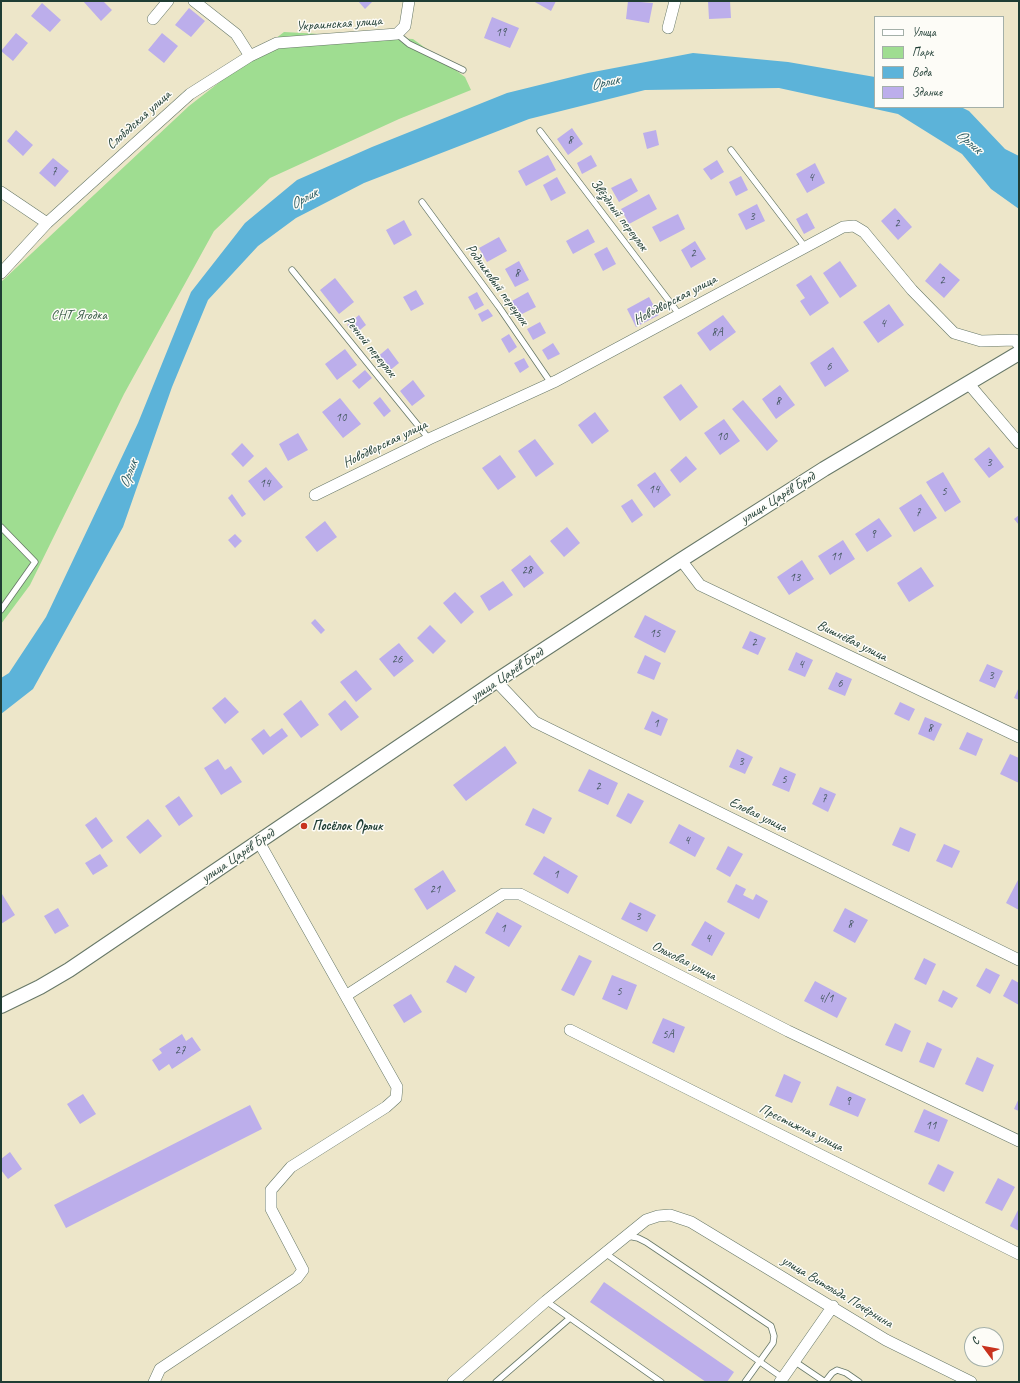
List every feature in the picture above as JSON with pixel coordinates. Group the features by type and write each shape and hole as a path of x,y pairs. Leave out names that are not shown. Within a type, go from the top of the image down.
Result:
{"street":[{"path":"153,19 168,1"},
{"path":"194,1 236,34 250,56"},
{"name":"Украинская улица","path":"250,56 277,43 397,34 404,26 409,1"},
{"path":"668,28 675,1"},
{"name":"Слободская улица","path":"1,273 47,223 190,94 250,56"},
{"path":"1,192 47,223"},
{"name":"Новодворская улица","path":"315,495 428,439 551,383 843,227 854,226 864,232 912,290 954,333 981,341 1015,340 1019,345"},
{"name":"улица Царёв Брод","path":"1,1006 40,987 69,970 496,681 681,560 824,469 1019,353"},
{"path":"968,382 1019,443"},
{"name":"Вишнёвая улица","path":"681,560 700,585 1019,737"},
{"name":"Еловая улица","path":"496,681 535,722 1019,960"},
{"path":"154,1382 160,1370 297,1278 303,1270 271,1209 271,1190 291,1168 386,1107 396,1098 397,1087 347,995 259,842"},
{"name":"Ольховая улица","path":"347,995 503,894 520,894 788,1031 1019,1141"},
{"name":"Престижная улица","path":"570,1030 1019,1254"},
{"name":"улица Витольда Почёрнина","path":"453,1382 625,1236 646,1220 658,1216 670,1215 691,1222 833,1306 886,1340 956,1378 971,1382"},
{"path":"781,1380 833,1306"}],"lane":[{"path":"397,34 409,44 463,70"},
{"name":"Звёздный переулок","path":"540,130 679,314"},
{"path":"731,150 805,247"},
{"name":"Родниковый переулок","path":"422,202 499,307 551,383"},
{"name":"Речной переулок","path":"292,270 428,439"},
{"path":"1,527 35,562 1,610"},
{"path":"625,1236 638,1238 646,1242 766,1321 771,1326 774,1336 772,1343 745,1382"},
{"path":"605,1253 759,1362 781,1380"},
{"path":"546,1302 661,1382"},
{"path":"496,1382 570,1318"},
{"path":"794,1362 825,1382 832,1372 837,1370 846,1373 859,1382"}],"green space":[{"name":"СНТ Ягодка","path":"284,32 413,39 465,77 471,90 399,119 270,178 214,231 124,394 30,585 1,624 1,282 189,106"}],"water":[{"name":"Орлик","path":"693,53 788,62 874,77 874,108 963,108 969,111 1005,149 1019,156 1019,209 991,189 962,154 898,114 779,88 645,90 529,119 364,183 296,218 258,246 208,300 172,387 123,527 33,689 1,714 1,678 9,673 46,617 138,423 191,292 245,223 297,180 372,147 507,93 588,73"}],"building":[{"path":"83,1 103,1 112,10 101,21"},
{"path":"358,1 373,1 365,9"},
{"path":"533,1 556,1 551,11"},
{"path":"628,1 653,3 649,23 626,19"},
{"path":"708,1 730,1 731,18 709,19"},
{"path":"42,3 61,20 50,32 31,16"},
{"path":"189,8 205,21 191,37 175,25"},
{"path":"492,17 519,28 510,48 484,38"},
{"path":"16,33 28,43 13,61 1,51"},
{"path":"162,33 178,46 164,63 148,50"},
{"path":"572,128 583,144 568,155 557,139"},
{"path":"16,130 33,145 23,156 7,141"},
{"path":"656,130 659,145 647,149 643,133"},
{"path":"548,155 556,170 526,186 518,171"},
{"path":"591,155 597,166 582,174 577,163"},
{"path":"53,158 69,171 55,187 39,173"},
{"path":"717,160 724,172 711,180 703,169"},
{"path":"815,163 825,183 807,193 796,174"},
{"path":"741,176 748,190 736,196 729,182"},
{"path":"557,177 566,193 551,201 543,185"},
{"path":"631,178 638,191 619,202 611,188"},
{"path":"649,194 657,209 629,224 621,209"},
{"path":"757,204 765,221 746,230 738,214"},
{"path":"895,208 912,227 898,240 881,221"},
{"path":"807,213 815,228 804,234 796,219"},
{"path":"678,214 685,229 660,242 652,227"},
{"path":"404,220 412,235 394,245 386,230"},
{"path":"588,229 595,242 573,254 566,241"},
{"path":"499,237 507,251 487,262 479,248"},
{"path":"695,241 706,259 691,268 681,250"},
{"path":"607,247 616,264 603,271 594,254"},
{"path":"519,261 529,280 515,287 505,269"},
{"path":"840,261 857,286 840,298 823,273"},
{"path":"940,263 960,280 944,298 925,281"},
{"path":"811,275 829,303 810,316 800,301 805,298 796,285"},
{"path":"335,278 354,302 339,314 320,290"},
{"path":"416,290 424,304 411,311 403,297"},
{"path":"477,292 484,305 475,310 468,297"},
{"path":"528,292 536,307 518,316 510,302"},
{"path":"649,297 659,315 636,327 627,309"},
{"path":"889,304 904,325 878,343 863,322"},
{"path":"488,309 493,316 482,322 478,314"},
{"path":"359,315 366,325 355,334 347,325"},
{"path":"723,315 736,332 710,351 697,333"},
{"path":"540,322 546,333 533,340 527,329"},
{"path":"509,334 517,347 509,353 501,339"},
{"path":"553,343 560,354 548,360 542,350"},
{"path":"833,347 849,371 825,387 810,363"},
{"path":"388,348 399,363 388,372 376,358"},
{"path":"345,349 357,365 337,380 325,364"},
{"path":"524,358 529,367 520,373 514,363"},
{"path":"365,370 372,378 359,389 352,381"},
{"path":"413,380 425,396 412,406 400,391"},
{"path":"681,384 698,407 680,421 663,397"},
{"path":"780,385 795,405 776,419 762,399"},
{"path":"380,397 391,411 384,417 373,403"},
{"path":"340,398 361,424 343,438 322,412"},
{"path":"743,400 778,441 767,451 732,409"},
{"path":"595,412 609,431 592,444 578,425"},
{"path":"724,419 740,441 720,455 704,433"},
{"path":"298,433 308,450 288,461 279,444"},
{"path":"535,439 554,464 536,477 518,451"},
{"path":"242,443 254,456 243,467 231,454"},
{"path":"989,447 1004,467 989,478 974,459"},
{"path":"500,455 516,477 498,490 482,468"},
{"path":"686,456 697,469 680,483 670,470"},
{"path":"266,467 283,487 264,501 248,481"},
{"path":"655,472 671,495 654,508 637,485"},
{"path":"943,472 961,502 945,512 926,482"},
{"path":"232,494 246,514 242,517 228,498"},
{"path":"921,494 937,518 914,532 899,508"},
{"path":"632,499 643,515 632,523 621,506"},
{"path":"1019,515 1019,525 1014,519"},
{"path":"879,518 892,536 867,552 855,534"},
{"path":"325,521 337,537 317,552 305,537"},
{"path":"567,527 580,543 564,557 550,541"},
{"path":"235,534 242,541 235,548 228,540"},
{"path":"843,540 855,559 830,575 818,556"},
{"path":"530,555 544,573 524,588 511,570"},
{"path":"802,560 814,579 789,595 777,577"},
{"path":"921,567 934,586 909,602 897,583"},
{"path":"503,581 513,595 489,611 480,596"},
{"path":"455,592 474,612 461,624 443,603"},
{"path":"645,615 676,631 665,653 634,637"},
{"path":"315,619 325,630 321,634 311,623"},
{"path":"430,625 446,641 433,654 417,638"},
{"path":"750,631 766,638 758,655 742,648"},
{"path":"399,643 414,661 394,677 379,659"},
{"path":"796,652 813,660 805,677 788,670"},
{"path":"645,655 661,663 654,680 637,673"},
{"path":"987,664 1003,671 995,688 979,681"},
{"path":"356,670 372,689 356,702 340,682"},
{"path":"836,672 852,679 845,696 828,689"},
{"path":"1019,687 1019,700 1014,698"},
{"path":"225,697 239,712 225,724 212,708"},
{"path":"301,700 319,725 301,738 283,714"},
{"path":"345,700 359,717 341,731 328,714"},
{"path":"900,702 915,709 909,721 894,714"},
{"path":"652,711 668,719 661,736 644,729"},
{"path":"925,717 942,724 934,741 918,734"},
{"path":"282,728 288,736 263,755 251,739 264,729 270,737"},
{"path":"967,732 983,739 976,756 959,749"},
{"path":"505,746 517,763 466,801 453,785"},
{"path":"737,749 753,757 745,774 729,767"},
{"path":"1010,754 1019,758 1019,783 1000,774"},
{"path":"218,759 225,770 231,766 242,782 221,795 204,768"},
{"path":"780,767 796,774 789,792 772,785"},
{"path":"589,769 618,783 608,805 578,791"},
{"path":"820,787 836,794 828,812 812,804"},
{"path":"628,793 644,801 631,824 616,816"},
{"path":"179,796 193,816 179,826 165,806"},
{"path":"533,808 552,818 544,834 525,825"},
{"path":"96,817 113,841 102,849 85,825"},
{"path":"148,819 162,836 140,854 126,837"},
{"path":"679,824 705,838 695,857 669,843"},
{"path":"900,827 916,834 909,852 892,845"},
{"path":"944,844 960,851 952,868 936,861"},
{"path":"728,846 743,854 730,877 716,869"},
{"path":"100,854 108,866 93,875 85,863"},
{"path":"544,856 578,876 568,894 533,874"},
{"path":"443,870 456,891 427,910 414,889"},
{"path":"1019,878 1019,910 1006,903"},
{"path":"736,884 746,889 743,895 753,900 756,894 768,901 759,919 727,902"},
{"path":"2,894 15,915 1,924 1,895"},
{"path":"630,902 656,915 647,932 621,919"},
{"path":"58,908 69,926 55,934 44,916"},
{"path":"845,908 868,920 855,943 833,931"},
{"path":"497,912 522,926 509,947 485,933"},
{"path":"705,921 725,933 712,956 691,945"},
{"path":"579,955 592,961 574,996 561,990"},
{"path":"924,958 936,964 926,985 914,979"},
{"path":"455,965 475,977 466,993 446,982"},
{"path":"986,968 1000,975 990,994 976,986"},
{"path":"612,975 637,985 627,1010 602,999"},
{"path":"1012,979 1019,983 1019,1005 1003,996"},
{"path":"815,981 847,998 837,1018 804,1001"},
{"path":"943,990 958,998 952,1008 938,1001"},
{"path":"411,994 422,1012 404,1023 393,1005"},
{"path":"663,1018 685,1027 674,1053 652,1043"},
{"path":"895,1023 911,1031 902,1052 885,1045"},
{"path":"182,1034 186,1041 192,1037 201,1050 172,1069 169,1064 159,1071 152,1060 162,1053 159,1049"},
{"path":"927,1042 942,1049 934,1068 919,1062"},
{"path":"977,1057 994,1065 983,1092 965,1084"},
{"path":"784,1074 801,1082 792,1103 775,1096"},
{"path":"837,1086 866,1099 858,1117 829,1105"},
{"path":"83,1094 96,1114 80,1124 67,1104"},
{"path":"1019,1098 1019,1111 1014,1109"},
{"path":"250,1105 262,1129 66,1228 54,1205"},
{"path":"924,1109 948,1120 939,1142 914,1132"},
{"path":"10,1152 22,1169 8,1179 1,1170 1,1159"},
{"path":"938,1164 954,1172 944,1192 928,1184"},
{"path":"998,1178 1015,1187 1002,1211 985,1203"},
{"path":"1019,1208 1019,1231 1010,1226"},
{"path":"604,1282 734,1372 727,1382 706,1382 590,1302"}],"place":[{"name":"Посёлок Орлик","path":"304,826"}]}
